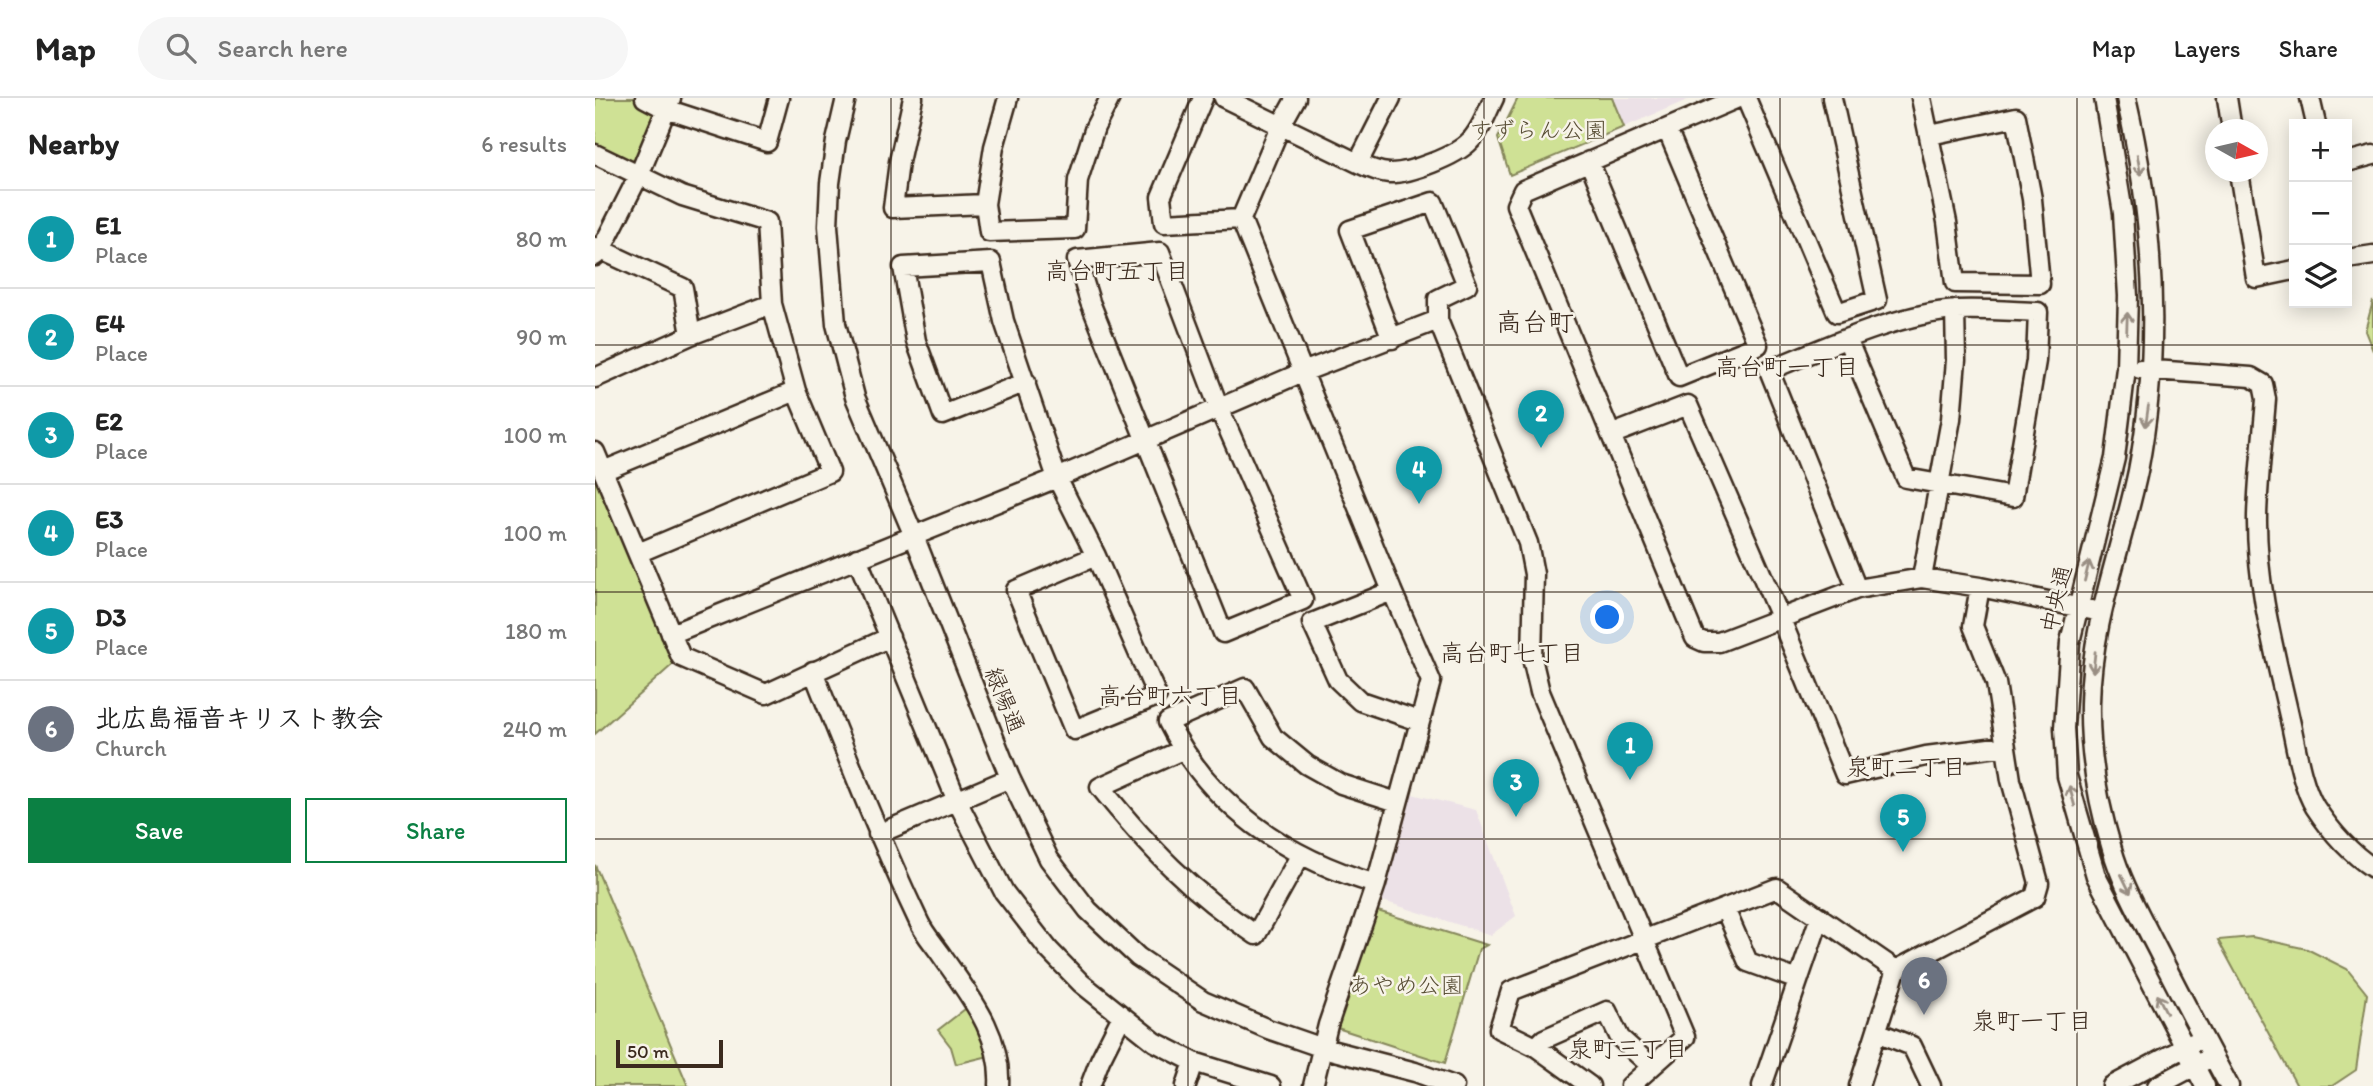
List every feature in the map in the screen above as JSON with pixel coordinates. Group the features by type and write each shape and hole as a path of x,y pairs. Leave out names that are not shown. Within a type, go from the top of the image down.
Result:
{"street":[{"path":"645,98 668,104 767,142 779,98"},
{"name":"緑陽通","path":"846,98 835,152 828,226 836,324 855,397 914,536 1010,778 1049,859 1088,910 1138,957 1203,1001 1268,1029 1323,1048 1415,1072 1454,1086"},
{"path":"913,98 899,162 893,208 985,204"},
{"path":"1008,98 994,147 985,204 989,232 1075,229 1078,180 1095,127 1110,98"},
{"path":"1203,98 1161,197 1164,223 1241,219"},
{"path":"1224,98 1357,163 1376,171 1393,173 1457,152 1471,141 1494,98"},
{"path":"1296,98 1281,125 1241,219 1431,681 1375,884 1328,1025 1313,1086"},
{"path":"1357,163 1391,98"},
{"path":"1738,98 1523,190 1516,205 1613,434 1695,638 1704,642 1719,642 1857,589 1923,578 2101,612"},
{"path":"1746,98 1837,313 1877,300 1832,98"},
{"path":"1921,98 1947,222 1955,284 2040,284 2032,198 2016,117 1930,135"},
{"name":"中央通","path":"2103,98 2123,213 2128,296 2126,368 2115,458 2070,642 2064,728 2067,776 2096,876 2204,1086"},
{"name":"中央通","path":"2126,98 2146,200 2152,272 2152,369 2137,472 2101,612 2096,642 2090,704 2095,773 2106,829 2121,875 2229,1086"},
{"path":"2227,98 2230,119"},
{"path":"2310,98 2315,119"},
{"path":"668,104 639,175 597,251 683,288 691,335"},
{"path":"1589,161 1679,377 1758,345 1667,129"},
{"path":"595,154 682,196 767,222 772,304 796,391 830,472 638,554"},
{"path":"2352,161 2373,155"},
{"path":"2241,182 2256,278 2289,271"},
{"path":"1392,339 1350,230 1433,202 1467,285 1438,299 1438,320 1528,543 1534,574 1532,658 1540,692 1685,1037 1630,1086"},
{"path":"1160,252 1219,408 1303,600 1223,633 1090,302 1077,261 1160,252"},
{"path":"2352,258 2373,255"},
{"path":"1026,382 943,415 916,341 903,267 991,262 1004,321 1026,382 1057,478 1096,556 1157,696 1074,730 1016,590 1096,556"},
{"path":"595,378 691,335 772,304"},
{"path":"1923,578 1951,419 1956,360 1955,310"},
{"path":"1847,339 1906,478 2013,497 2036,360 2038,312 1955,310 1901,321 1847,339 1769,370 1857,589"},
{"path":"671,634 1057,478 1303,372 1438,320"},
{"path":"2126,368 2251,377 2263,384 2266,399 2257,515 2259,556 2267,616 2299,762 2314,804 2347,846 2373,868"},
{"path":"603,471 796,391"},
{"path":"1613,434 1688,405 1845,775 1926,756 2005,746"},
{"path":"595,452 681,657 766,694 890,637"},
{"path":"857,558 957,801 1004,892 1049,950 1081,984 1154,1042 1194,1062 1271,1086"},
{"path":"1859,1086 1896,970 2035,897 2039,883 2011,780 1996,683 1973,625 1980,587"},
{"path":"1392,591 1312,623 1338,680 1360,701 1419,721"},
{"path":"814,671 879,834 921,926 974,1002 988,1027 997,1054 999,1086"},
{"path":"1375,884 1345,876 1300,856 1251,824 1206,781 1182,750 1168,722 1245,688 1273,737 1307,765 1341,784 1397,802"},
{"path":"1182,750 1100,787 1140,837 1185,883 1256,935 1300,856"},
{"path":"879,834 1010,778"},
{"path":"1590,1086 1536,1047 1499,1029 1511,991 1777,888 1896,970"},
{"path":"1725,909 1748,962 1798,980"},
{"path":"1762,1086 1820,917"},
{"path":"1536,1047 1544,1039 1607,1011 1620,1038 1651,1066"},
{"path":"1090,1086 1121,1018"},
{"path":"1877,1032 1912,1046 1931,1086"},
{"path":"2112,1086 2203,1038"},
{"path":"2157,1086 2213,1057"},
{"path":"1186,1086 1194,1062"}],"shaded area":[{"path":"1612,98 1692,98 1624,127"},
{"path":"1412,794 1476,810 1516,916 1491,935 1380,900"}],"green space":[{"path":"595,98 645,98 666,109 639,175 595,154"},
{"name":"すずらん公園","path":"1518,98 1612,98 1624,127 1510,175 1498,138"},
{"path":"2373,301 2373,351 2365,331"},
{"path":"595,452 681,657 595,734"},
{"path":"595,865 688,1086 595,1086"},
{"name":"あやめ公園","path":"1368,908 1487,945 1479,949 1445,1063 1328,1025"},
{"path":"2252,937 2307,949 2347,969 2367,994 2356,1070 2332,1086 2297,1086 2218,940"},
{"path":"974,1002 997,1054 956,1064 951,1047 938,1030"}],"place":[{"name":"E4","path":"1541,448"},
{"name":"E3","path":"1419,504"},
{"name":"E1","path":"1630,780"},
{"name":"E2","path":"1516,817"},
{"name":"D3","path":"1903,852"},
{"name":"北広島福音キリスト教会","path":"1924,1015"}],"district":[{"name":"高台町五丁目","path":"1117,270"},
{"name":"高台町","path":"1535,322"},
{"name":"高台町一丁目","path":"1787,366"},
{"name":"高台町七丁目","path":"1512,652"},
{"name":"高台町六丁目","path":"1170,695"},
{"name":"泉町二丁目","path":"1906,766"},
{"name":"泉町一丁目","path":"2032,1020"},
{"name":"泉町三丁目","path":"1628,1048"}]}
